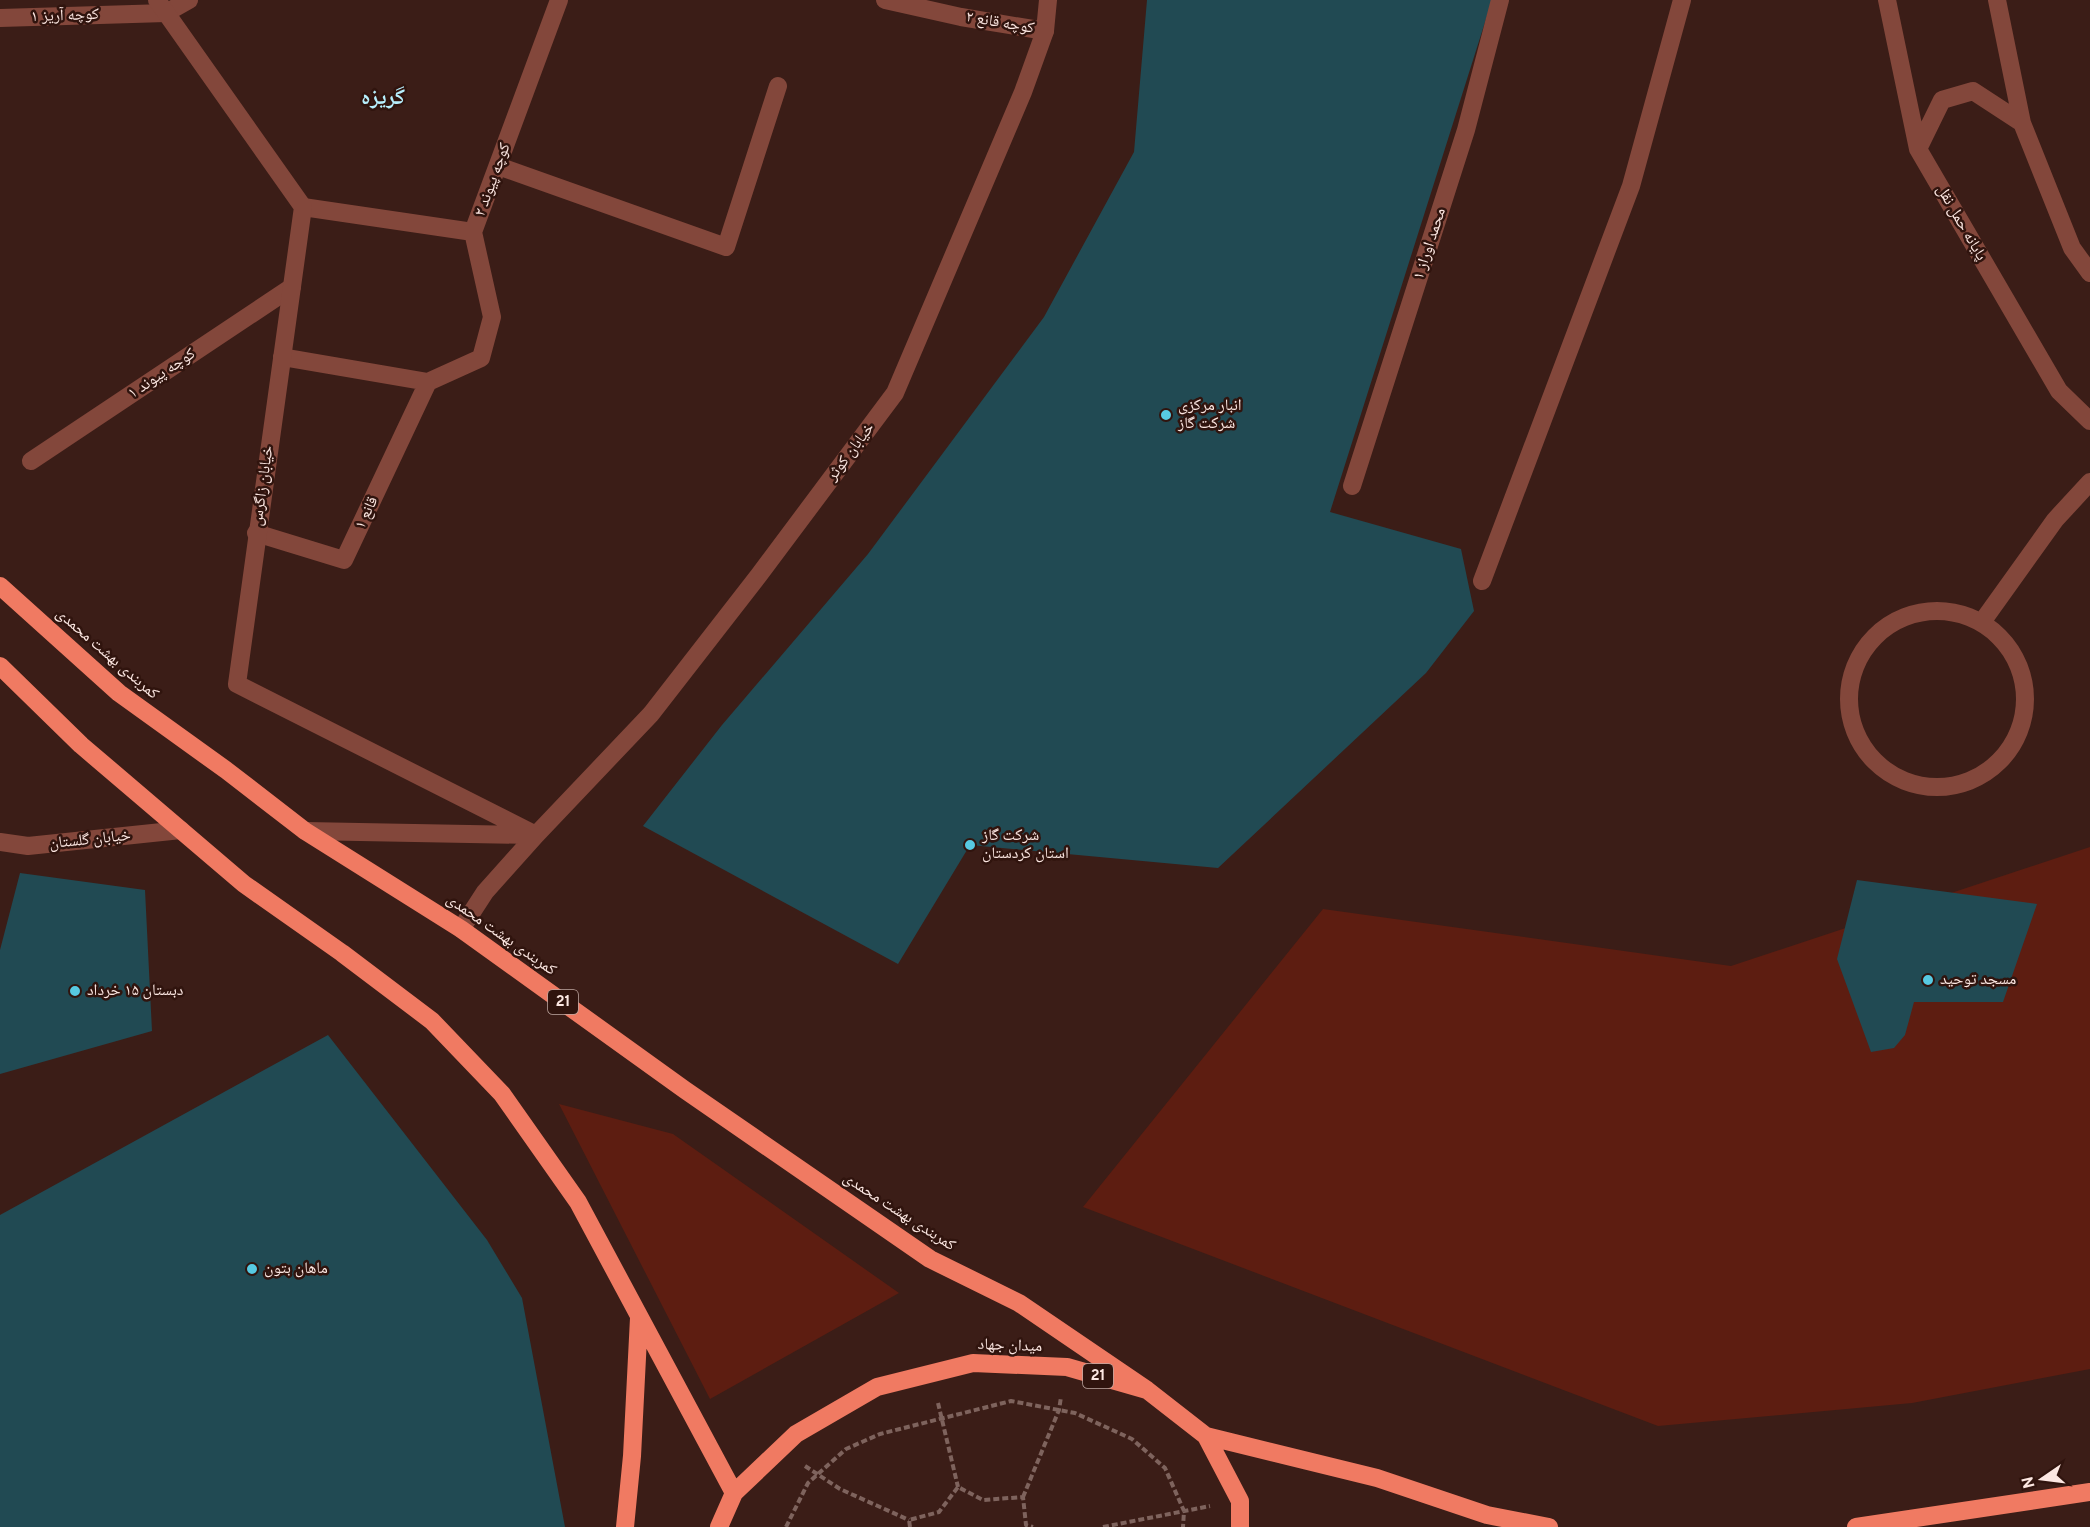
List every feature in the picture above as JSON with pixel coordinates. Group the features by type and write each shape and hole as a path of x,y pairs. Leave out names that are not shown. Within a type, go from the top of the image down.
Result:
{"highway":[{"name":"کمربندی بهشت محمدی","path":"0,585 119,693 226,770 305,831 461,928 685,1090 930,1259 1019,1303 1147,1390"},
{"path":"0,666 81,745 244,884 342,953 432,1021 502,1094 578,1202 734,1493"},
{"path":"626,1527 639,1317"},
{"name":"میدان جهاد","path":"718,1527 734,1493 796,1434 877,1387 973,1363 1067,1367 1147,1390 1206,1437 1240,1501 1240,1527"},
{"name":"21","path":"1206,1437 1377,1478 1487,1515 1550,1527"},
{"path":"1857,1527 2090,1492"}],"street":[{"path":"189,0 162,7 303,207"},
{"name":"کوچه پیوند ۲","path":"303,207 474,232 559,0"},
{"name":"کوچه قانع ۲","path":"885,0 961,17 1045,31"},
{"name":"خیابان کوثر","path":"461,928 485,892 651,714 759,575 895,393 1023,92 1045,31 1048,0"},
{"name":"محمد اوراز ۱","path":"1352,486 1467,130 1500,0"},
{"path":"1482,581 1631,186 1682,0"},
{"name":"پایانه حمل نقل","path":"1887,0 1918,149 2058,391 2090,422"},
{"path":"1997,0 2022,123 2072,248 2090,273"},
{"name":"کوچه آریز ۱","path":"0,18 162,7"},
{"path":"498,166 726,247 778,86"},
{"path":"1918,149 1942,100 1973,91 2022,123"},
{"name":"خیابان زاگرس","path":"303,207 256,533 237,684 536,835"},
{"path":"282,357 428,382 481,358 492,317 474,232"},
{"name":"کوچه پیوند ۱","path":"32,461 292,287"},
{"name":"قانع ۱","path":"256,533 344,560 428,382"},
{"path":"1982,622 2055,520 2090,482"},
{"path":"1938,610 1982,622 2009,648 2023,676 2025,712 2012,746 1992,768 1959,785 1926,787 1898,778 1877,764 1860,742 1849,705 1853,671 1871,640 1898,618 1938,610"},
{"name":"خیابان گلستان","path":"0,842 28,846 181,830"},
{"path":"305,831 536,835"}],"path":[{"path":"1032,1527 1026,1525 1023,1497 1059,1410 1067,1367"},
{"path":"931,1373 958,1487 983,1500 1023,1497"},
{"path":"786,1527 808,1483 846,1449 880,1434 1011,1401 1075,1413 1132,1439 1165,1468 1184,1511 1183,1527"},
{"path":"780,1449 840,1489 909,1520 939,1512 958,1487"},
{"path":"1103,1527 1240,1501"},
{"path":"909,1520 910,1527"}],"shaded area":[{"path":"2090,847 2090,1369 1912,1403 1658,1426 1083,1207 1323,909 1731,966"},
{"path":"559,1104 673,1134 899,1293 710,1399"}],"building":[{"name":"انبار مرکزی شرکت گاز","path":"1147,0 1492,0 1330,512 1461,549 1474,611 1426,673 1218,868 970,845 898,964 643,826 722,725 868,554 1044,317 1134,152"},
{"name":"دبستان ۱۵ خرداد","path":"20,873 145,890 152,1031 0,1074 0,950"},
{"name":"مسجد توحید","path":"1857,880 2037,904 2003,1002 1914,1002 1905,1035 1894,1048 1871,1052 1837,959"},
{"name":"ماهان بتون","path":"328,1035 487,1240 522,1298 565,1527 0,1527 0,1215"}],"place":[{"name":"انبار مرکزی شرکت گاز","path":"1166,415"},
{"name":"شرکت گاز استان کردستان","path":"970,845"},
{"name":"مسجد توحید","path":"1928,980"},
{"name":"دبستان ۱۵ خرداد","path":"75,991"},
{"name":"ماهان بتون","path":"252,1269"}],"district":[{"name":"گریزه","path":"383,98"}]}
